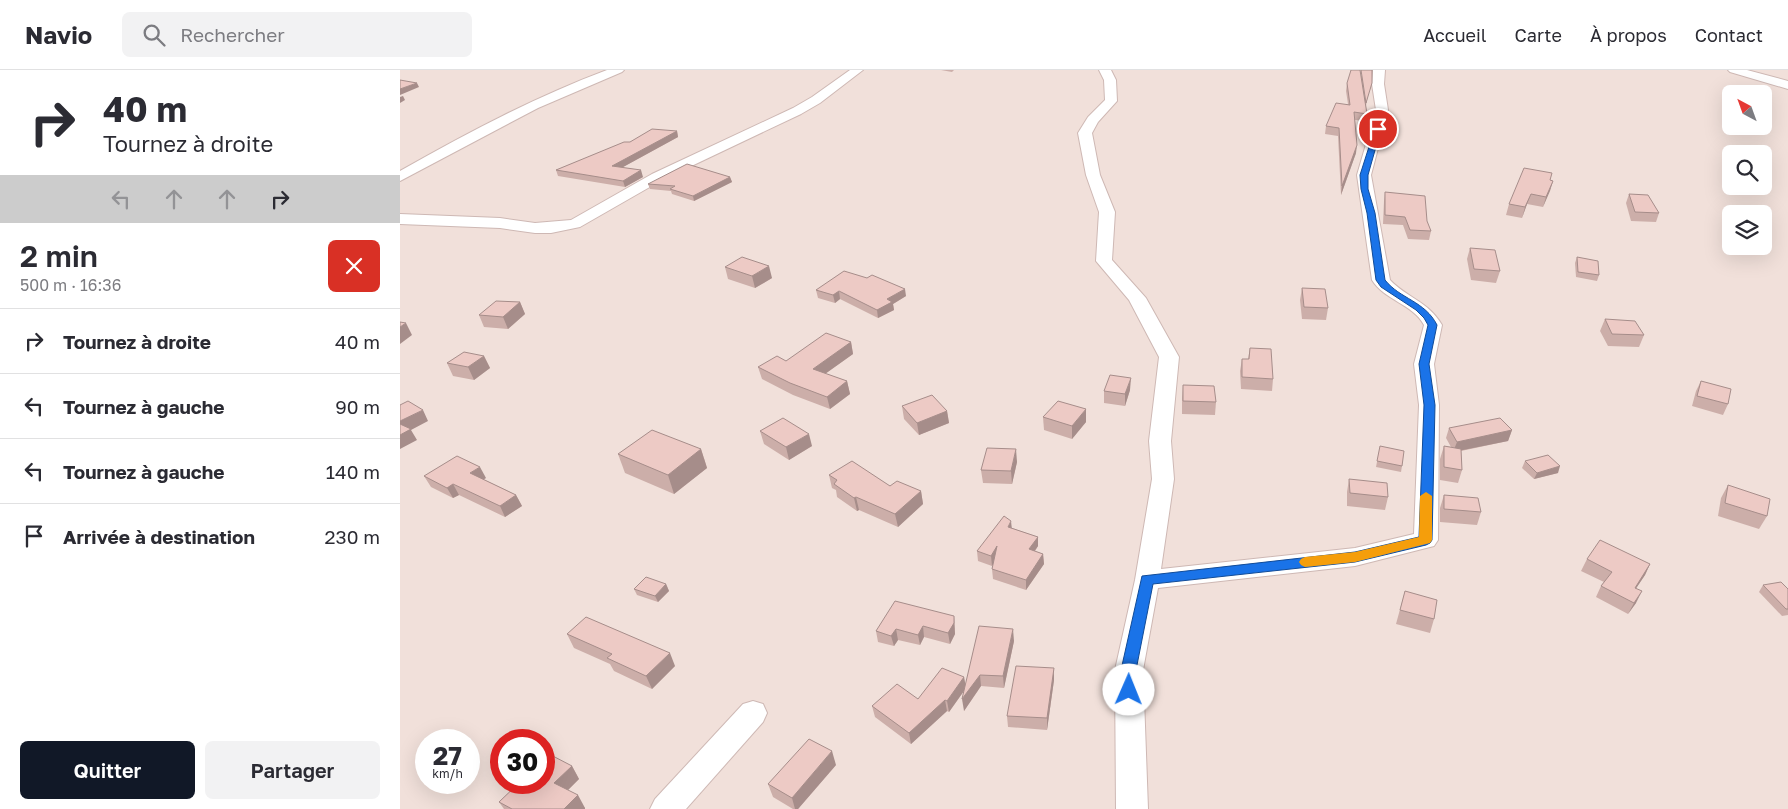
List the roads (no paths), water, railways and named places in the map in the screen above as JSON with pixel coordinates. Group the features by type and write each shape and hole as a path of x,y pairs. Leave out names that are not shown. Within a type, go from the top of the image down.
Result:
{"street":[{"path":"400,177 444,152 573,86 618,70"},
{"path":"400,219 448,223 500,223 536,228 551,228 575,224 615,203 657,177 798,111 857,70"},
{"path":"1105,70 1110,80 1111,101 1093,120 1085,133 1093,175 1107,212 1104,261 1137,298 1169,358 1160,441 1163,479 1147,580 1128,670 1132,809"},
{"path":"1147,580 1355,557 1426,540 1429,405 1424,364 1433,325 1428,316 1419,308 1384,285 1381,280 1371,213 1364,189 1364,175 1382,110 1378,84 1379,70"},
{"path":"1734,70 1788,85"},
{"path":"666,809 753,713"}]}
